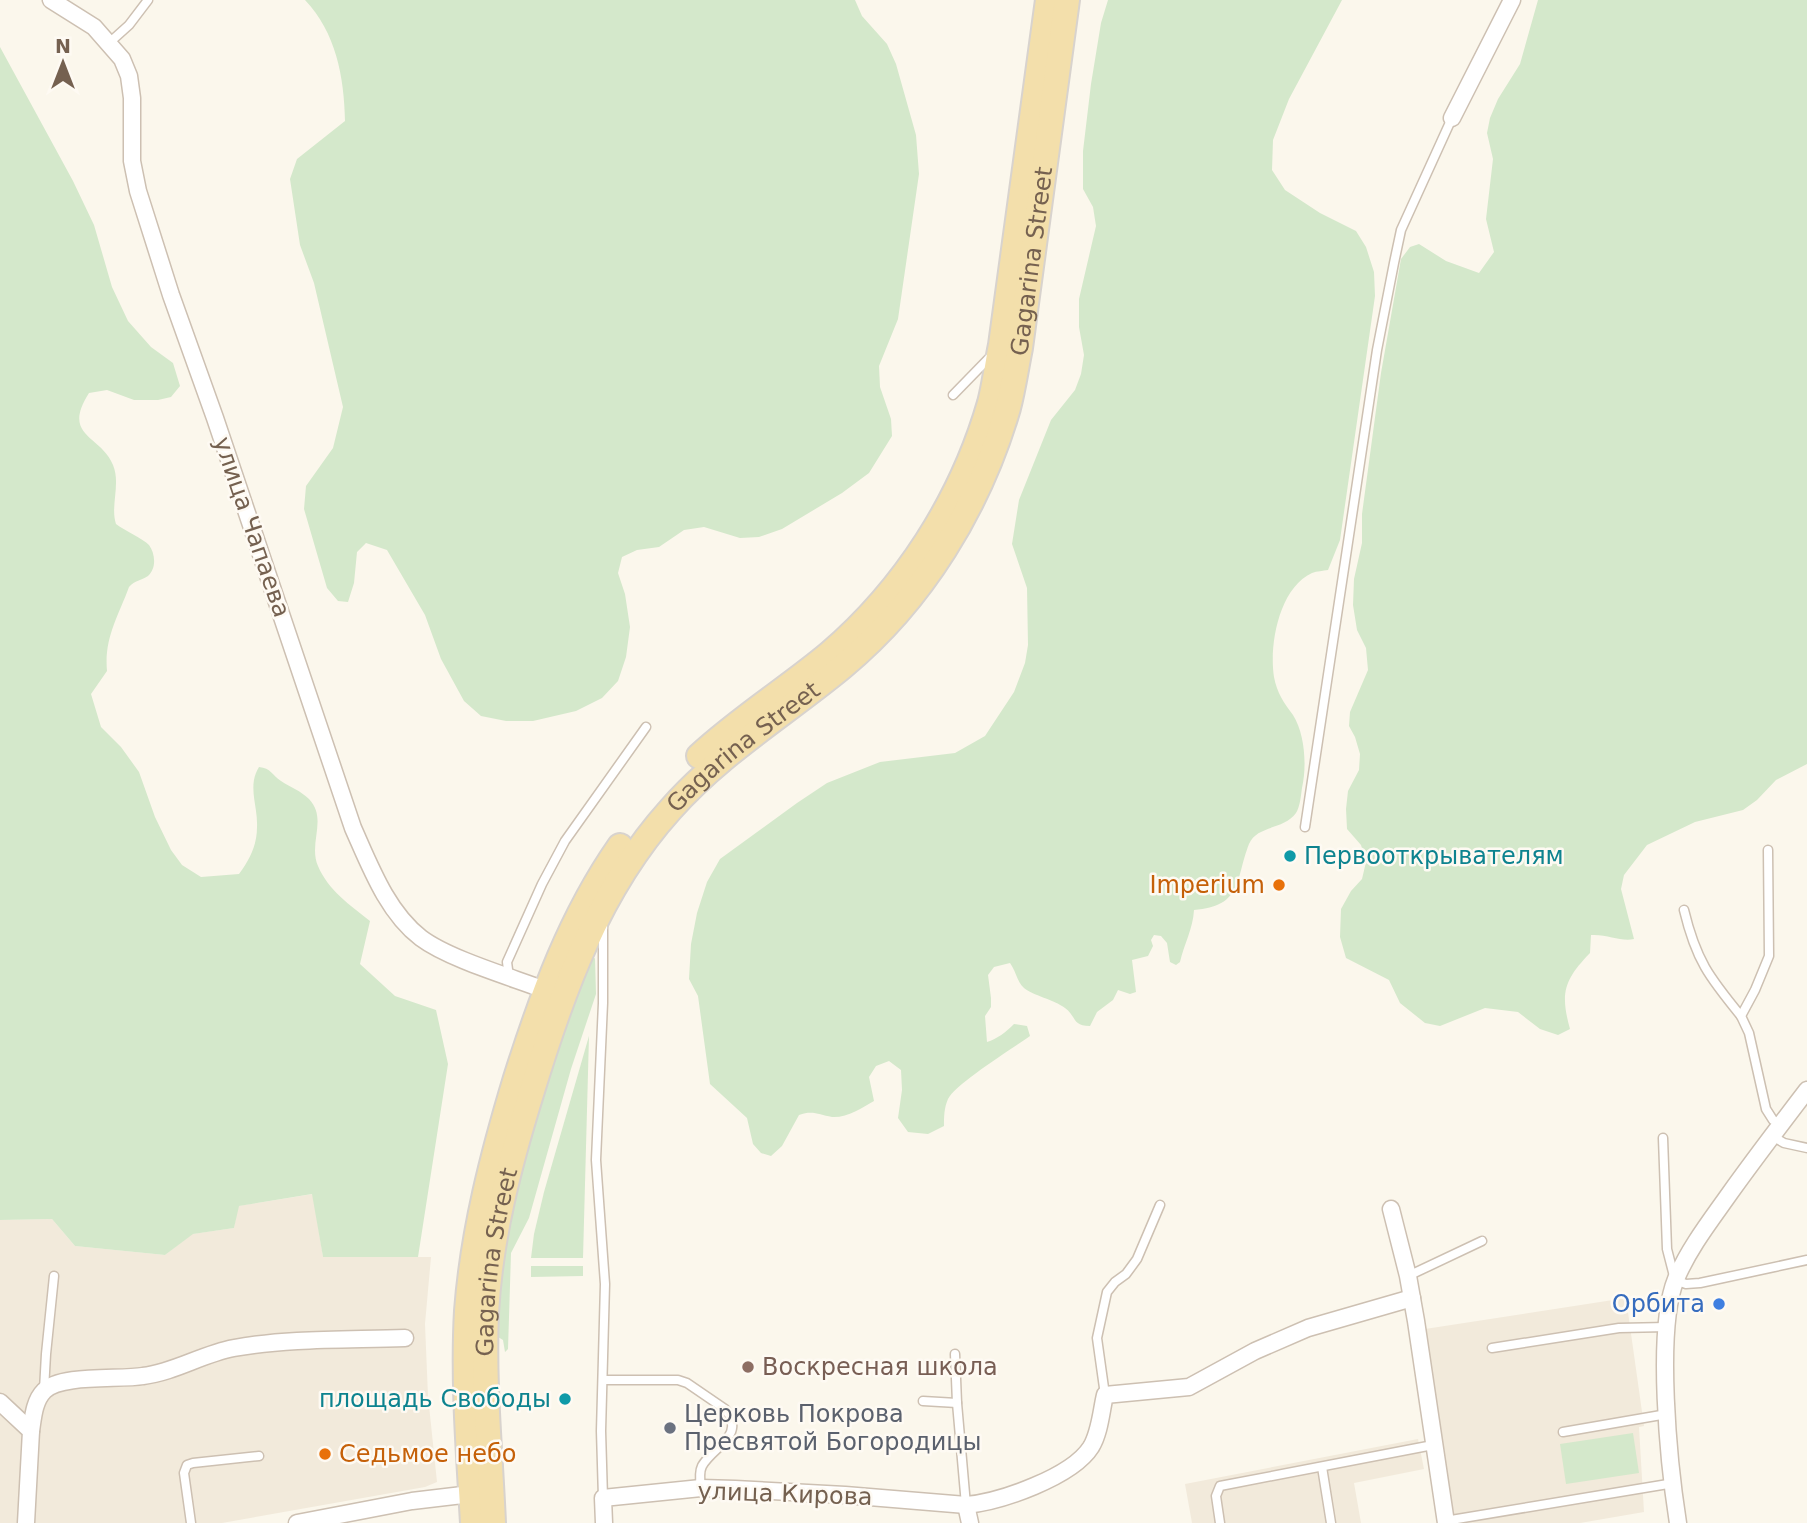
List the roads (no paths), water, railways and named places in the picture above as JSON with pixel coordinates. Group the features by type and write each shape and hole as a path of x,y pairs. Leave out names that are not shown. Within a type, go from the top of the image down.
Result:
{"main road":[{"name":"Gagarina Street","path":"473,1523 466,1344 470,1273 491,1166 545,990 566,940 594,886 655,800 715,742 819,662 853,632 892,591 947,507 969,461 990,400 1001,345 1048,0"},
{"name":"Gagarina Street","path":"494,1523 485,1344 486,1310 495,1238 509,1168 544,1051 581,948 603,905 649,834 695,782 726,754 844,665 886,625 926,576 978,488 1009,404 1020,348 1067,0"}],"street":[{"name":"улица Чапаева","path":"51,0 94,27 122,58 129,76 132,98 132,161 138,191 353,828 386,894 407,925 421,938 439,948 545,990"},
{"path":"1452,118 1512,0"},
{"path":"1678,1523 1667,1413 1667,1327 1675,1280 1713,1216 1807,1090"},
{"path":"1391,1209 1412,1298 1446,1522"},
{"path":"1105,1395 1189,1387 1255,1351 1308,1328 1412,1298"},
{"path":"26,1523 31,1431 34,1409 44,1390 73,1380 159,1374 217,1352 236,1348 266,1344 405,1338"},
{"name":"улица Кирова","path":"603,1498 701,1488 845,1495 966,1505 995,1502 1032,1487 1079,1459 1089,1450 1097,1433 1105,1395"},
{"path":"0,1402 31,1431"},
{"path":"303,1522 471,1494"},
{"path":"603,1498 604,1523"},
{"path":"966,1505 970,1523"}],"lane":[{"path":"109,43 129,25 148,0"},
{"path":"1305,827 1377,350 1396,252 1410,207 1452,118"},
{"path":"953,395 1001,345"},
{"path":"509,977 507,962 541,884 565,841 646,727"},
{"path":"1741,1016 1769,956 1768,850"},
{"path":"603,905 603,1003 596,1160 605,1284 603,1498"},
{"path":"1684,911 1699,959 1741,1016 1749,1033 1766,1109 1784,1143 1807,1148"},
{"path":"1663,1138 1667,1249 1675,1280 1686,1284 1700,1283 1807,1261"},
{"path":"1105,1395 1097,1338 1107,1292 1137,1259 1160,1205"},
{"path":"1408,1276 1482,1241"},
{"path":"44,1390 54,1276"},
{"path":"1492,1348 1619,1328 1667,1327"},
{"path":"956,1354 957,1403 966,1505"},
{"path":"603,1380 678,1380 687,1383 725,1409 730,1415 730,1436 702,1466 701,1488"},
{"path":"923,1401 957,1403"},
{"path":"1563,1432 1667,1413"},
{"path":"1220,1523 1216,1496 1220,1486 1433,1445"},
{"path":"191,1523 184,1473 187,1465 259,1456"},
{"path":"1322,1466 1331,1523"},
{"path":"1446,1522 1674,1483"}],"place":[{"name":"Первооткрывателям","path":"1290,856"},
{"name":"Imperium","path":"1279,885"},
{"name":"Орбита","path":"1719,1304"},
{"name":"Воскресная школа","path":"748,1367"},
{"name":"площадь Свободы","path":"565,1399"},
{"name":"Церковь Покрова Пресвятой Богородицы","path":"670,1428"},
{"name":"Седьмое небо","path":"325,1454"}]}
